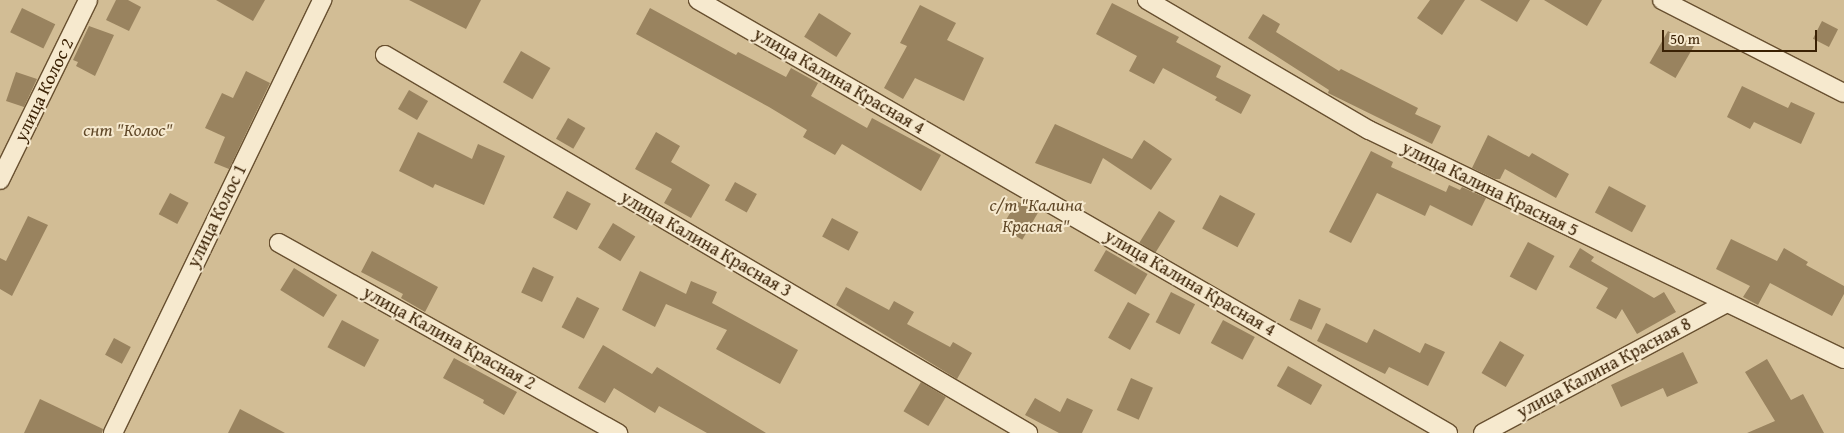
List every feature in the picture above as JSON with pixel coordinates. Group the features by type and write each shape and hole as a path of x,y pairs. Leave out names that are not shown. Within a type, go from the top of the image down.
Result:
{"street":[{"name":"улица Колос 2","path":"0,180 88,0"},
{"name":"улица Колос 1","path":"112,433 322,0"},
{"name":"улица Калина Красная 4","path":"698,0 1448,433"},
{"name":"улица Калина Красная 5","path":"1147,0 1369,130 1725,304 1844,359"},
{"path":"1662,0 1844,94"},
{"name":"улица Калина Красная 3","path":"385,55 1028,433"},
{"name":"улица Калина Красная 2","path":"279,243 618,433"},
{"name":"улица Калина Красная 8","path":"1483,433 1725,304"}],"green space":[{"name":"с/т \"Калина Красная\"","path":"0,0 1844,0 1844,433 0,433"}],"building":[{"path":"116,0 128,0 141,7 129,31 106,20"},
{"path":"216,0 265,0 253,21"},
{"path":"409,0 481,0 466,29"},
{"path":"1430,0 1465,0 1442,35 1417,18"},
{"path":"1480,0 1530,0 1517,22"},
{"path":"1544,0 1602,0 1587,26"},
{"path":"1112,3 1179,37 1176,42 1221,66 1216,77 1251,95 1241,114 1215,100 1217,97 1163,68 1154,84 1129,71 1137,56 1096,34"},
{"path":"920,5 956,23 947,40 984,58 964,101 915,78 903,99 884,88 907,46 900,43"},
{"path":"22,8 55,24 43,48 10,32"},
{"path":"650,8 736,55 738,52 786,77 791,68 818,83 811,96 867,128 872,118 941,155 921,191 842,144 835,155 803,137 807,130 636,34"},
{"path":"819,13 851,33 836,57 804,37"},
{"path":"1263,14 1280,24 1276,32 1339,71 1341,69 1418,108 1415,114 1441,126 1432,144 1328,93 1329,90 1248,38"},
{"path":"1822,21 1838,29 1829,47 1813,39"},
{"path":"89,26 114,35 95,76 76,66 78,62 73,60"},
{"path":"1668,31 1694,46 1675,78 1650,63"},
{"path":"521,51 550,68 532,99 503,82"},
{"path":"246,71 270,83 229,169 214,163 225,137 205,128 222,93 233,98"},
{"path":"16,72 37,79 24,107 6,101"},
{"path":"1742,86 1788,108 1791,102 1815,113 1801,144 1754,122 1750,129 1727,117"},
{"path":"409,90 428,101 417,120 398,109"},
{"path":"568,118 585,128 573,149 556,139"},
{"path":"1055,124 1132,159 1144,140 1172,159 1151,190 1103,158 1091,184 1035,163"},
{"path":"418,132 472,159 478,144 505,156 484,205 435,184 433,188 399,171"},
{"path":"656,132 680,146 671,162 710,185 691,218 664,203 672,189 635,169"},
{"path":"1488,135 1529,157 1532,153 1569,174 1556,198 1505,169 1500,179 1495,179 1472,168"},
{"path":"1371,151 1393,162 1391,167 1446,192 1449,185 1460,190 1462,187 1486,198 1472,226 1430,205 1425,216 1377,193 1351,243 1329,232"},
{"path":"735,182 757,194 747,212 725,200"},
{"path":"1609,186 1646,206 1632,232 1595,212"},
{"path":"567,191 591,204 577,230 553,217"},
{"path":"170,193 189,203 177,224 159,214"},
{"path":"1220,195 1255,214 1237,247 1202,229"},
{"path":"1017,201 1038,213 1022,240 1002,228"},
{"path":"1159,211 1175,221 1156,252 1139,242"},
{"path":"28,216 48,225 12,296 0,289 0,258 6,261"},
{"path":"832,218 858,232 849,251 822,237"},
{"path":"613,223 635,236 620,261 598,248"},
{"path":"1731,239 1777,261 1784,248 1808,262 1806,265 1844,286 1844,294 1832,316 1770,283 1758,305 1743,297 1750,286 1716,269"},
{"path":"1528,242 1554,256 1536,291 1510,276"},
{"path":"1580,248 1594,257 1591,261 1654,298 1664,292 1676,312 1637,334 1622,309 1616,319 1596,308 1608,288 1569,267"},
{"path":"1106,250 1148,274 1136,295 1094,271"},
{"path":"372,251 438,287 425,312 401,298 403,294 361,272"},
{"path":"533,267 554,277 542,302 521,292"},
{"path":"294,268 337,295 323,317 280,290"},
{"path":"640,271 686,294 691,281 717,292 712,303 798,350 780,384 716,349 727,330 666,304 655,327 622,310"},
{"path":"846,287 889,310 894,301 914,312 907,324 950,347 953,342 972,353 957,379 836,305"},
{"path":"1171,292 1195,304 1180,335 1156,322"},
{"path":"577,297 599,308 584,339 562,327"},
{"path":"1299,299 1321,309 1312,330 1290,320"},
{"path":"1128,302 1150,314 1130,350 1108,338"},
{"path":"342,320 379,340 365,367 327,347"},
{"path":"1223,320 1255,337 1243,360 1211,343"},
{"path":"1326,323 1367,343 1374,329 1420,353 1425,343 1445,352 1428,386 1389,367 1385,374 1317,341"},
{"path":"114,338 131,347 122,364 105,355"},
{"path":"1500,341 1524,355 1506,387 1482,373"},
{"path":"603,345 652,374 657,367 766,433 707,433 659,406 655,413 614,388 605,403 578,388"},
{"path":"1683,352 1698,383 1667,397 1663,388 1621,407 1611,385"},
{"path":"454,358 517,392 504,415 483,403 484,400 443,378"},
{"path":"1767,359 1791,400 1803,394 1824,433 1747,433 1775,421 1745,372"},
{"path":"1288,366 1322,385 1311,405 1277,386"},
{"path":"1131,378 1153,388 1139,420 1117,410"},
{"path":"921,382 946,397 928,426 903,411"},
{"path":"1035,398 1060,412 1067,398 1093,410 1082,433 1059,433 1025,415"},
{"path":"40,399 103,429 102,433 24,433"},
{"path":"240,409 285,433 228,433"}],"park label":[{"name":"снт \"Колос\"","path":"128,130"}]}
